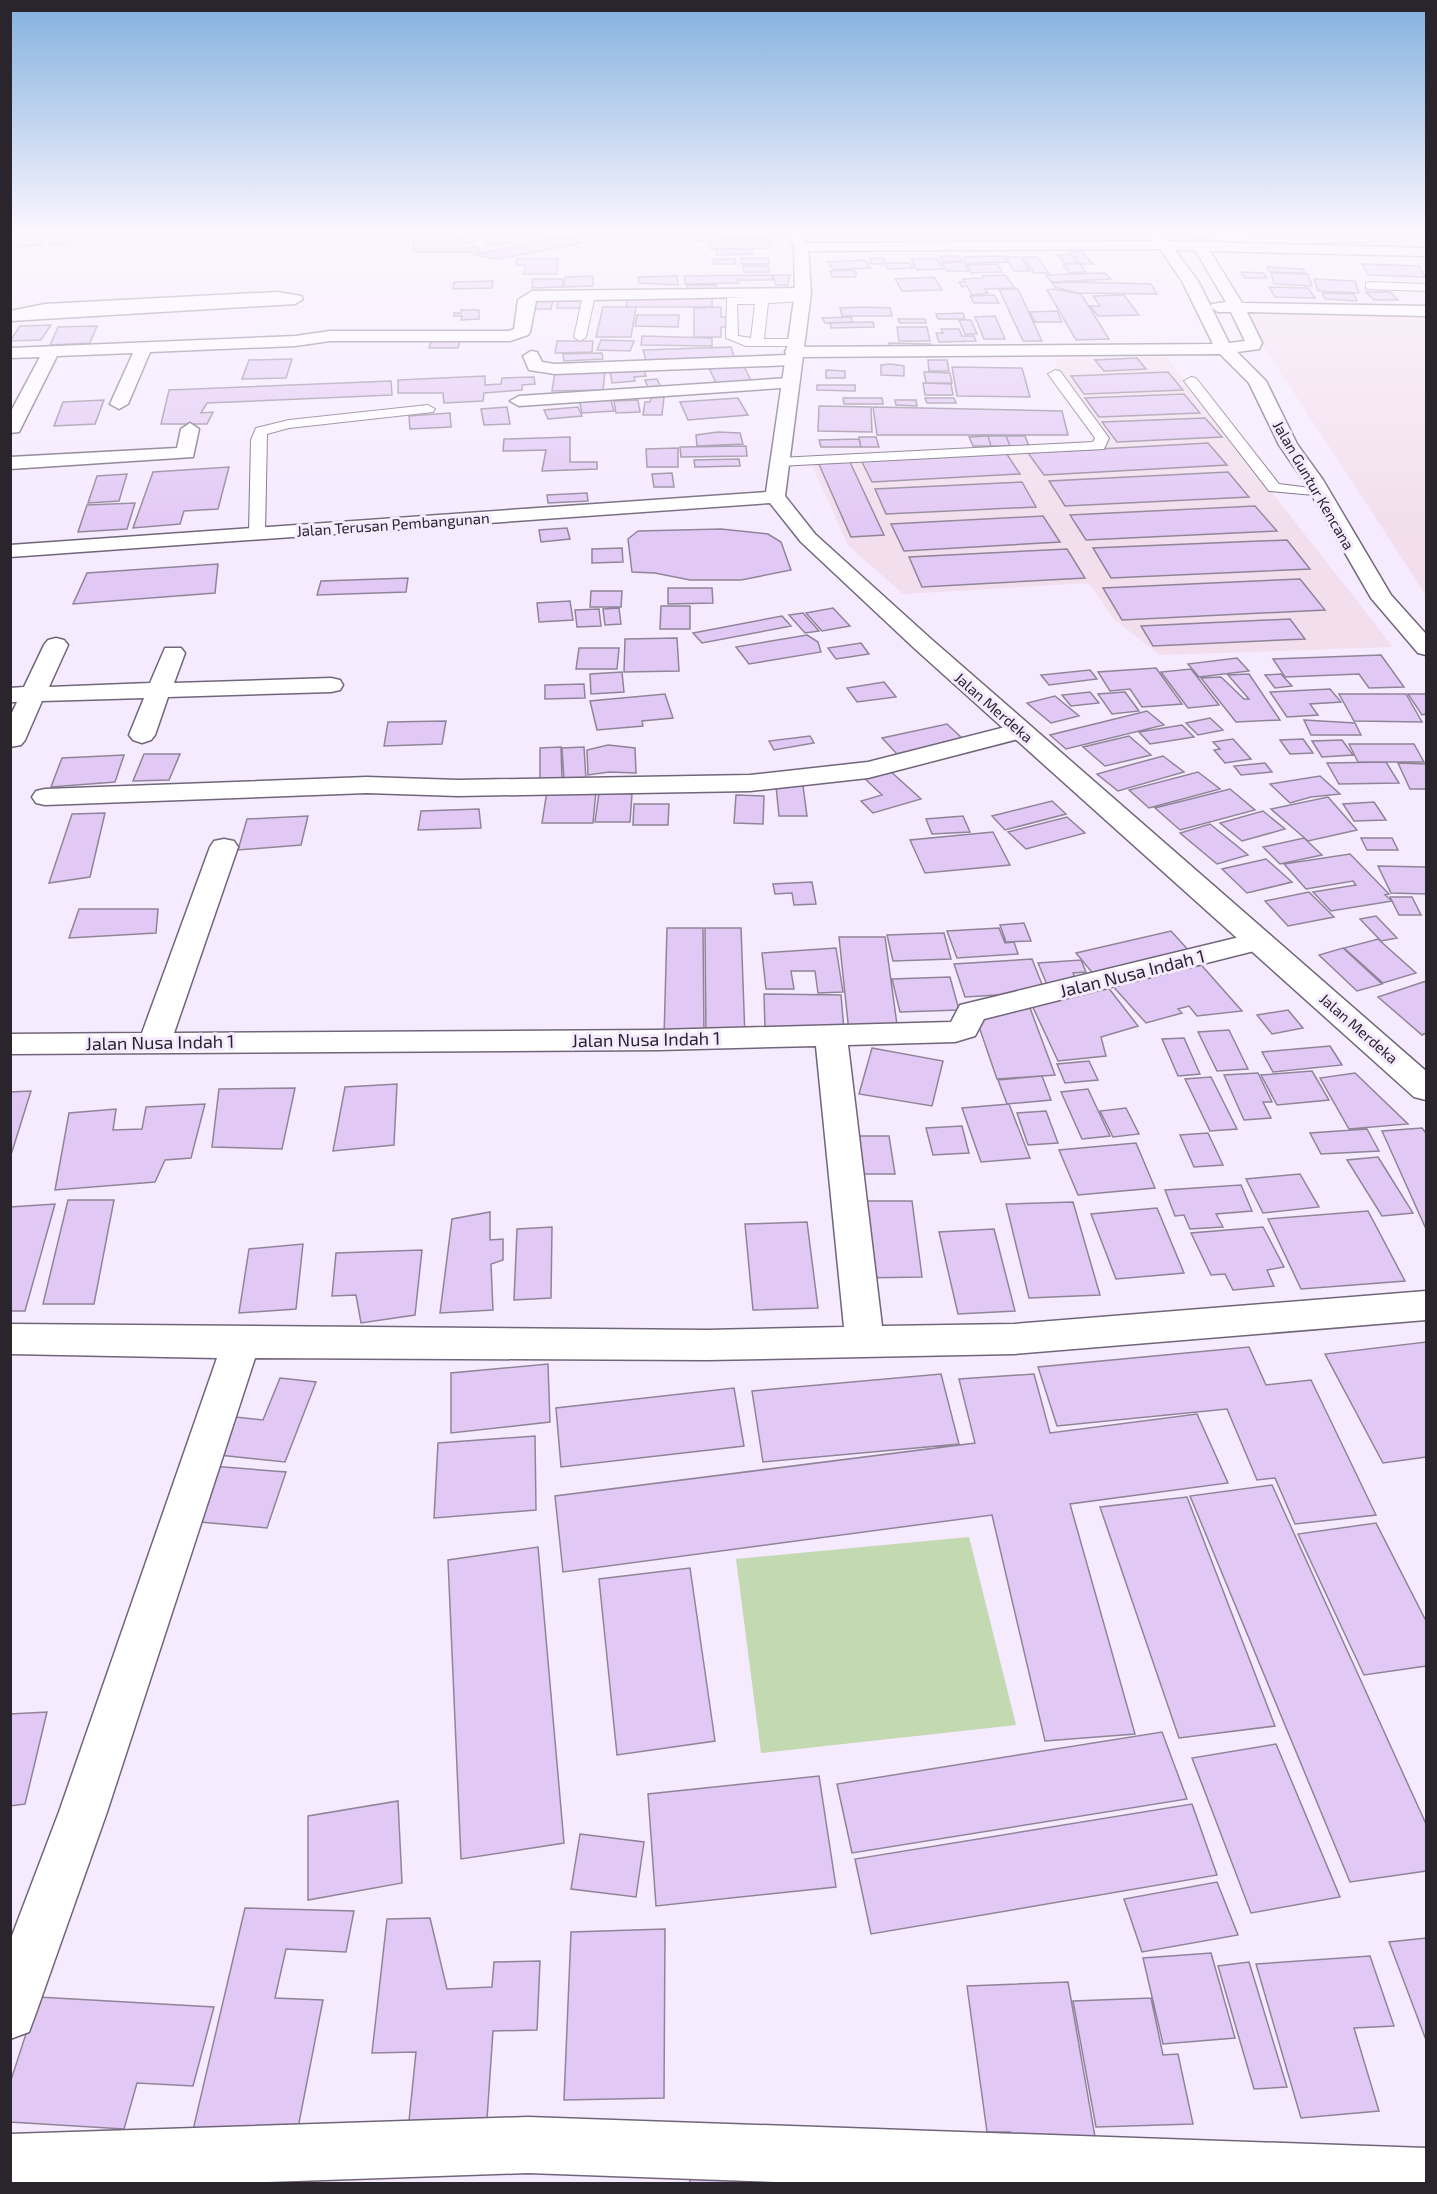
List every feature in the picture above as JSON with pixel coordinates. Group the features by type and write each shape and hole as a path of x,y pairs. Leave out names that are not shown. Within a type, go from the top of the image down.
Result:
{"street":[{"path":"10,353 295,341 330,336 517,335 522,330"},
{"path":"775,497 796,330"},
{"name":"Jalan Guntur Kencana","path":"1214,330 1224,349 1257,381 1288,445 1320,493 1382,598 1426,648"},
{"path":"531,356 535,366 555,369 793,352 1224,349 1254,343 1248,330"},
{"path":"391,353 395,335"},
{"path":"120,404 143,348"},
{"path":"12,428 51,352"},
{"path":"519,400 789,383"},
{"path":"10,463 184,461 190,429"},
{"name":"Jalan Terusan Pembangunan","path":"10,551 775,497"},
{"name":"Jalan Merdeka","path":"775,497 808,538 1021,731 1260,941 1422,1079"},
{"path":"12,740 22,695 56,645"},
{"path":"142,735 173,653"},
{"path":"22,695 331,685"},
{"path":"45,797 367,785 458,788 750,783 868,770 1021,731"},
{"path":"155,1042 224,847"},
{"name":"Jalan Nusa Indah 1","path":"10,1044 646,1040 955,1032 963,1029 971,1012 981,1009 1260,941"},
{"path":"831,1035 865,1342"},
{"path":"10,1339 241,1343 707,1345 1014,1339 1426,1306"},
{"path":"10,2013 83,1812 241,1343"},
{"path":"10,2162 528,2145 1426,2176"}],"lane":[{"path":"580,337 581,330"},
{"path":"732,330 732,338 738,341 757,342 793,352"},
{"path":"757,342 758,330"},
{"path":"779,462 1099,446 1102,438 1055,374"},
{"path":"1191,381 1274,488 1320,493"},
{"path":"257,533 258,440 261,431 290,424 428,409"}],"shaded area":[{"path":"1253,330 1426,330 1426,596"},
{"path":"1166,357 1393,647 1160,655 1113,618 1089,583 903,594 848,545 809,459 1104,443 1053,359"}],"green space":[{"path":"969,1537 1016,1725 761,1753 736,1559"}],"building":[{"path":"17,330 47,330 41,340 10,341"},
{"path":"56,330 95,330 90,343 50,345"},
{"path":"598,330 632,330 631,337 596,337"},
{"path":"694,330 721,330 721,337 694,337"},
{"path":"897,330 928,330 930,341 899,341"},
{"path":"942,330 960,330 962,336 974,336 976,341 939,342 936,333 943,333"},
{"path":"963,330 975,330 977,334 965,334"},
{"path":"980,330 1001,330 1005,339 984,339"},
{"path":"1018,330 1037,330 1042,341 1023,341"},
{"path":"1070,330 1104,330 1109,339 1076,340"},
{"path":"642,336 712,338 712,346 641,345"},
{"path":"432,339 460,341 458,348 429,348"},
{"path":"601,340 634,341 630,351 597,350"},
{"path":"557,341 593,341 592,352 555,353"},
{"path":"889,343 931,344 933,349 891,349"},
{"path":"731,347 734,357 646,360 643,350"},
{"path":"602,353 603,359 564,361 563,354"},
{"path":"1137,358 1146,369 1104,371 1095,360"},
{"path":"292,359 286,378 242,379 249,360"},
{"path":"928,360 947,360 949,371 929,371"},
{"path":"743,364 752,383 717,385 708,366"},
{"path":"881,365 904,366 904,376 881,375"},
{"path":"952,367 1022,368 1030,397 957,396"},
{"path":"643,368 646,376 634,377 635,381 612,383 610,370"},
{"path":"826,370 845,371 845,378 826,378"},
{"path":"555,372 605,372 603,390 552,391"},
{"path":"924,372 950,373 952,383 926,383"},
{"path":"1168,372 1183,390 1084,394 1071,376"},
{"path":"485,376 485,385 501,384 502,378 534,377 535,384 522,385 522,390 484,393 483,401 444,403 443,393 398,393 398,380"},
{"path":"657,379 662,389 649,390 645,380"},
{"path":"391,381 392,395 207,403 201,413 213,412 207,424 161,424 169,390"},
{"path":"923,383 951,384 953,395 925,395"},
{"path":"817,385 855,385 855,391 817,390"},
{"path":"1184,394 1200,413 1099,417 1085,398"},
{"path":"610,397 614,411 582,413 579,399"},
{"path":"664,397 662,415 643,415 645,402 650,402 651,398"},
{"path":"738,398 748,415 688,420 680,402"},
{"path":"843,398 882,398 883,404 844,404"},
{"path":"925,398 954,398 956,403 927,403"},
{"path":"104,400 95,424 54,426 63,402"},
{"path":"638,400 640,412 616,413 614,401"},
{"path":"895,400 916,400 917,406 896,405"},
{"path":"819,406 871,407 872,432 818,431"},
{"path":"507,407 510,424 484,425 481,409"},
{"path":"578,407 582,416 548,419 544,410"},
{"path":"873,407 1062,411 1068,435 877,435"},
{"path":"450,413 451,427 410,429 409,416"},
{"path":"1205,418 1222,437 1117,442 1102,422"},
{"path":"718,432 740,433 743,444 697,446 696,435"},
{"path":"988,436 1006,436 1010,446 991,446"},
{"path":"988,436 991,446 973,446 969,437"},
{"path":"1006,436 1025,436 1029,446 1010,446"},
{"path":"570,437 570,462 597,462 597,469 542,471 546,450 503,451 504,439"},
{"path":"859,437 876,437 879,447 861,447"},
{"path":"859,439 861,447 821,447 819,440"},
{"path":"1208,443 1227,465 1044,475 1028,453"},
{"path":"746,446 747,456 681,457 680,447"},
{"path":"678,448 678,467 647,467 646,449"},
{"path":"1006,453 1020,474 872,482 861,460"},
{"path":"739,459 740,466 695,467 694,460"},
{"path":"849,460 884,535 851,537 818,462"},
{"path":"229,467 218,509 184,511 180,524 133,528 153,472"},
{"path":"1228,472 1249,497 1065,506 1049,481"},
{"path":"672,473 674,487 654,487 652,474"},
{"path":"127,474 119,501 88,503 97,476"},
{"path":"1022,482 1036,507 886,514 875,489"},
{"path":"587,493 588,501 548,503 547,495"},
{"path":"135,503 127,529 78,532 87,505"},
{"path":"1255,506 1277,531 1086,540 1070,515"},
{"path":"1043,516 1060,542 904,551 891,524"},
{"path":"567,528 570,539 541,542 539,530"},
{"path":"721,529 768,534 781,542 791,570 741,580 690,580 655,573 632,572 628,539 638,531"},
{"path":"1287,540 1310,569 1111,578 1093,548"},
{"path":"622,548 623,562 592,563 592,549"},
{"path":"1067,549 1085,578 922,587 909,557"},
{"path":"218,564 215,593 73,604 87,573"},
{"path":"408,578 406,592 317,595 321,581"},
{"path":"1300,579 1325,610 1122,620 1103,588"},
{"path":"668,588 712,588 713,603 668,604"},
{"path":"591,591 622,591 621,607 590,607"},
{"path":"570,601 573,620 539,622 537,603"},
{"path":"661,606 690,606 690,629 660,629"},
{"path":"619,608 621,624 605,625 603,609"},
{"path":"833,608 850,626 822,631 806,613"},
{"path":"599,609 601,626 577,627 575,610"},
{"path":"803,613 819,631 805,633 789,615"},
{"path":"782,616 791,626 702,643 693,633"},
{"path":"1290,619 1305,639 1153,646 1141,626"},
{"path":"807,635 818,642 821,652 749,664 736,647"},
{"path":"677,638 679,671 624,672 625,639"},
{"path":"861,643 869,654 836,659 828,648"},
{"path":"579,648 619,648 617,669 576,669"},
{"path":"1381,655 1404,687 1369,688 1359,674 1285,677 1273,659"},
{"path":"1237,658 1249,671 1199,677 1188,664"},
{"path":"1156,668 1182,704 1142,707 1130,689 1110,691 1098,672"},
{"path":"1191,669 1219,705 1188,708 1161,672"},
{"path":"1090,670 1097,679 1049,685 1041,675"},
{"path":"622,672 624,692 591,694 590,674"},
{"path":"1249,674 1280,720 1236,722 1201,678 1221,677 1244,699 1249,699 1228,675"},
{"path":"1281,674 1292,686 1275,688 1265,675"},
{"path":"884,682 896,697 857,702 847,688"},
{"path":"584,684 585,698 545,699 545,685"},
{"path":"1330,689 1341,702 1310,704 1318,715 1287,717 1270,692"},
{"path":"1090,692 1099,703 1071,706 1062,695"},
{"path":"1125,692 1139,711 1112,714 1098,694"},
{"path":"665,694 673,718 642,721 643,726 597,730 590,701"},
{"path":"1339,694 1406,694 1422,722 1354,721"},
{"path":"1408,694 1426,694 1426,714 1422,715"},
{"path":"1055,696 1079,716 1051,723 1027,703"},
{"path":"1147,711 1164,725 1066,749 1050,735"},
{"path":"1210,718 1223,730 1198,735 1186,723"},
{"path":"1304,720 1355,723 1361,735 1311,735"},
{"path":"446,721 442,744 384,746 388,722"},
{"path":"947,724 963,739 897,754 882,738"},
{"path":"1182,725 1194,737 1150,744 1139,732"},
{"path":"810,736 814,743 774,750 769,741"},
{"path":"1129,736 1151,755 1105,766 1083,747"},
{"path":"1233,739 1251,759 1225,763 1214,750 1220,749 1213,742"},
{"path":"1303,739 1313,753 1290,754 1280,740"},
{"path":"1342,740 1353,755 1322,757 1312,741"},
{"path":"1349,744 1414,744 1424,762 1358,762"},
{"path":"608,745 635,748 636,773 609,772 588,775 587,750"},
{"path":"561,747 562,779 540,780 540,748"},
{"path":"584,747 586,779 564,780 562,748"},
{"path":"144,754 180,754 169,780 133,781"},
{"path":"124,755 115,782 51,787 62,758"},
{"path":"1163,756 1184,772 1118,791 1097,774"},
{"path":"1386,762 1399,783 1339,784 1327,763"},
{"path":"1265,763 1272,772 1241,775 1234,766"},
{"path":"1398,763 1426,764 1426,789 1410,789"},
{"path":"889,770 921,799 873,813 861,801 882,795 863,777"},
{"path":"1198,772 1220,789 1149,808 1129,790"},
{"path":"1320,776 1340,794 1311,797 1290,803 1270,784"},
{"path":"776,786 803,786 807,816 779,816"},
{"path":"1230,789 1255,810 1180,830 1155,808"},
{"path":"547,791 596,791 593,823 542,823"},
{"path":"599,793 632,794 630,822 595,822"},
{"path":"736,795 764,796 763,824 734,823"},
{"path":"1328,797 1357,830 1308,841 1271,809"},
{"path":"1052,801 1066,814 1005,830 992,816"},
{"path":"1374,802 1386,820 1354,821 1343,804"},
{"path":"634,804 669,804 668,825 633,825"},
{"path":"479,809 481,828 418,830 421,811"},
{"path":"1263,811 1285,829 1242,841 1220,823"},
{"path":"105,813 90,877 49,883 72,814"},
{"path":"308,816 301,845 238,850 247,819"},
{"path":"963,816 970,832 932,834 926,819"},
{"path":"1067,817 1085,833 1026,849 1008,832"},
{"path":"1210,824 1248,855 1217,864 1180,833"},
{"path":"993,832 1010,865 925,873 910,840"},
{"path":"1304,838 1322,855 1280,864 1263,847"},
{"path":"1361,838 1392,838 1398,850 1367,850"},
{"path":"1350,854 1389,894 1385,895 1392,901 1331,911 1313,892 1356,885 1353,881 1306,889 1284,864"},
{"path":"1266,859 1292,882 1247,893 1222,869"},
{"path":"1378,866 1426,867 1426,894 1391,893"},
{"path":"812,882 816,904 794,905 792,893 775,894 773,884"},
{"path":"1309,892 1334,917 1288,926 1265,901"},
{"path":"1390,897 1412,897 1421,915 1399,915"},
{"path":"79,909 158,909 156,933 69,938"},
{"path":"1376,916 1397,938 1381,941 1360,919"},
{"path":"1024,923 1031,941 1006,942 1000,925"},
{"path":"667,928 703,928 704,1036 664,1037"},
{"path":"705,928 741,928 745,1037 706,1037"},
{"path":"999,928 1005,943 1014,942 1018,954 957,958 947,931"},
{"path":"1171,931 1191,953 1095,976 1076,953"},
{"path":"944,933 951,959 893,961 887,935"},
{"path":"839,937 885,937 898,1032 849,1032"},
{"path":"1378,939 1416,973 1383,983 1344,948"},
{"path":"836,948 843,992 818,993 815,971 791,971 794,989 766,989 762,953"},
{"path":"1343,948 1382,984 1357,991 1319,955"},
{"path":"1032,959 1045,992 965,997 954,964"},
{"path":"1196,959 1242,1011 1197,1016 1189,1006 1178,1009 1182,1013 1146,1023 1109,982"},
{"path":"1081,960 1086,972 1073,973 1078,984 1048,987 1038,963"},
{"path":"950,977 959,1010 900,1012 892,979"},
{"path":"1426,981 1426,1033 1422,1035 1378,997"},
{"path":"1107,986 1138,1026 1101,1037 1106,1056 1058,1061 1030,1001"},
{"path":"764,994 841,995 844,1030 765,1029"},
{"path":"1030,1008 1055,1075 997,1079 974,1012"},
{"path":"1288,1010 1303,1028 1272,1034 1257,1015"},
{"path":"1229,1030 1248,1069 1217,1071 1198,1032"},
{"path":"1184,1038 1200,1074 1178,1076 1162,1039"},
{"path":"1330,1046 1342,1065 1273,1072 1262,1052"},
{"path":"872,1048 943,1061 932,1106 859,1094"},
{"path":"1089,1061 1098,1080 1065,1083 1057,1064"},
{"path":"1312,1071 1329,1100 1277,1105 1261,1075"},
{"path":"1258,1073 1272,1102 1263,1102 1271,1118 1244,1120 1224,1075"},
{"path":"1355,1073 1408,1124 1349,1129 1320,1078"},
{"path":"1042,1076 1051,1100 1007,1104 998,1080"},
{"path":"1211,1077 1237,1129 1210,1131 1185,1079"},
{"path":"397,1084 394,1145 333,1151 345,1087"},
{"path":"295,1088 282,1149 212,1147 219,1089"},
{"path":"1088,1089 1110,1136 1082,1139 1061,1092"},
{"path":"31,1091 10,1158 10,1092"},
{"path":"205,1104 191,1158 165,1160 155,1182 55,1190 69,1113 116,1109 113,1130 142,1129 146,1107"},
{"path":"1009,1104 1030,1158 981,1162 962,1108"},
{"path":"1126,1108 1139,1134 1113,1137 1100,1111"},
{"path":"1046,1111 1058,1143 1028,1145 1017,1113"},
{"path":"962,1126 969,1153 933,1155 926,1128"},
{"path":"1422,1128 1426,1133 1426,1229 1382,1131"},
{"path":"1367,1129 1379,1151 1321,1154 1310,1133"},
{"path":"1208,1133 1223,1165 1194,1167 1180,1135"},
{"path":"845,1136 889,1136 895,1174 849,1174"},
{"path":"1136,1143 1155,1188 1078,1195 1059,1150"},
{"path":"1378,1157 1413,1213 1382,1216 1347,1160"},
{"path":"1300,1174 1319,1207 1263,1213 1246,1179"},
{"path":"1241,1185 1252,1211 1216,1214 1223,1227 1190,1229 1184,1215 1175,1216 1165,1190"},
{"path":"68,1200 114,1200 94,1304 43,1304"},
{"path":"852,1201 912,1201 922,1277 860,1278"},
{"path":"1073,1202 1100,1295 1029,1298 1006,1204"},
{"path":"55,1204 25,1311 10,1311 10,1207"},
{"path":"1157,1208 1184,1273 1116,1279 1091,1214"},
{"path":"1368,1211 1405,1281 1301,1289 1268,1219"},
{"path":"490,1212 490,1240 503,1239 503,1260 491,1264 493,1310 440,1313 452,1219"},
{"path":"807,1222 818,1308 753,1310 745,1224"},
{"path":"552,1227 551,1298 514,1300 517,1229"},
{"path":"1263,1227 1284,1267 1267,1270 1274,1286 1233,1290 1225,1274 1211,1275 1191,1233"},
{"path":"994,1229 1015,1311 958,1314 939,1232"},
{"path":"303,1244 296,1309 239,1313 249,1249"},
{"path":"422,1250 415,1315 361,1323 356,1295 332,1296 336,1253"},
{"path":"1426,1342 1426,1457 1383,1463 1325,1354"},
{"path":"1249,1347 1266,1385 1311,1380 1376,1515 1295,1524 1275,1478 1257,1480 1227,1409 1057,1426 1038,1367"},
{"path":"548,1364 550,1422 451,1433 451,1373"},
{"path":"941,1374 959,1444 763,1462 752,1391"},
{"path":"1034,1374 1050,1433 1197,1414 1228,1483 1070,1504 1135,1734 1045,1741 992,1515 563,1572 555,1496 975,1443 959,1379"},
{"path":"280,1378 316,1382 285,1462 210,1454 227,1416 263,1420"},
{"path":"734,1388 744,1446 561,1467 556,1408"},
{"path":"535,1436 536,1510 434,1518 438,1443"},
{"path":"211,1466 286,1472 267,1528 189,1521"},
{"path":"1272,1485 1426,1824 1426,1871 1350,1882 1190,1496"},
{"path":"1187,1497 1275,1726 1179,1738 1100,1507"},
{"path":"1376,1523 1426,1621 1426,1666 1364,1675 1298,1534"},
{"path":"538,1547 564,1843 461,1859 448,1560"},
{"path":"690,1568 715,1741 617,1755 599,1579"},
{"path":"47,1712 25,1804 10,1806 10,1714"},
{"path":"1162,1732 1187,1799 852,1853 837,1784"},
{"path":"1276,1744 1340,1897 1251,1913 1192,1758"},
{"path":"819,1776 836,1887 656,1906 648,1794"},
{"path":"398,1801 402,1883 308,1900 308,1816"},
{"path":"1192,1804 1217,1875 871,1934 855,1859"},
{"path":"580,1834 644,1842 636,1897 571,1889"},
{"path":"1217,1882 1238,1935 1142,1952 1124,1899"},
{"path":"245,1908 354,1911 346,1952 286,1949 275,1998 323,2000 297,2133 193,2130"},
{"path":"430,1918 447,1989 492,1987 494,1962 540,1961 537,2030 493,2031 487,2119 409,2121 416,2052 372,2053 387,1919"},
{"path":"665,1929 664,2098 564,2100 571,1932"},
{"path":"1426,1938 1426,2040 1389,1942"},
{"path":"1211,1953 1235,2038 1163,2044 1143,1958"},
{"path":"1370,1956 1394,2026 1354,2028 1379,2111 1301,2118 1256,1964"},
{"path":"1249,1962 1287,2087 1254,2089 1218,1966"},
{"path":"1068,1982 1097,2148 1012,2152 1010,2132 987,2132 967,1986"},
{"path":"38,1997 214,2007 193,2086 137,2083 124,2129 10,2122 10,2083"},
{"path":"1151,1998 1163,2055 1178,2054 1193,2124 1096,2127 1073,2001"},
{"path":"806,2173 806,2184 690,2184 690,2178"}]}
